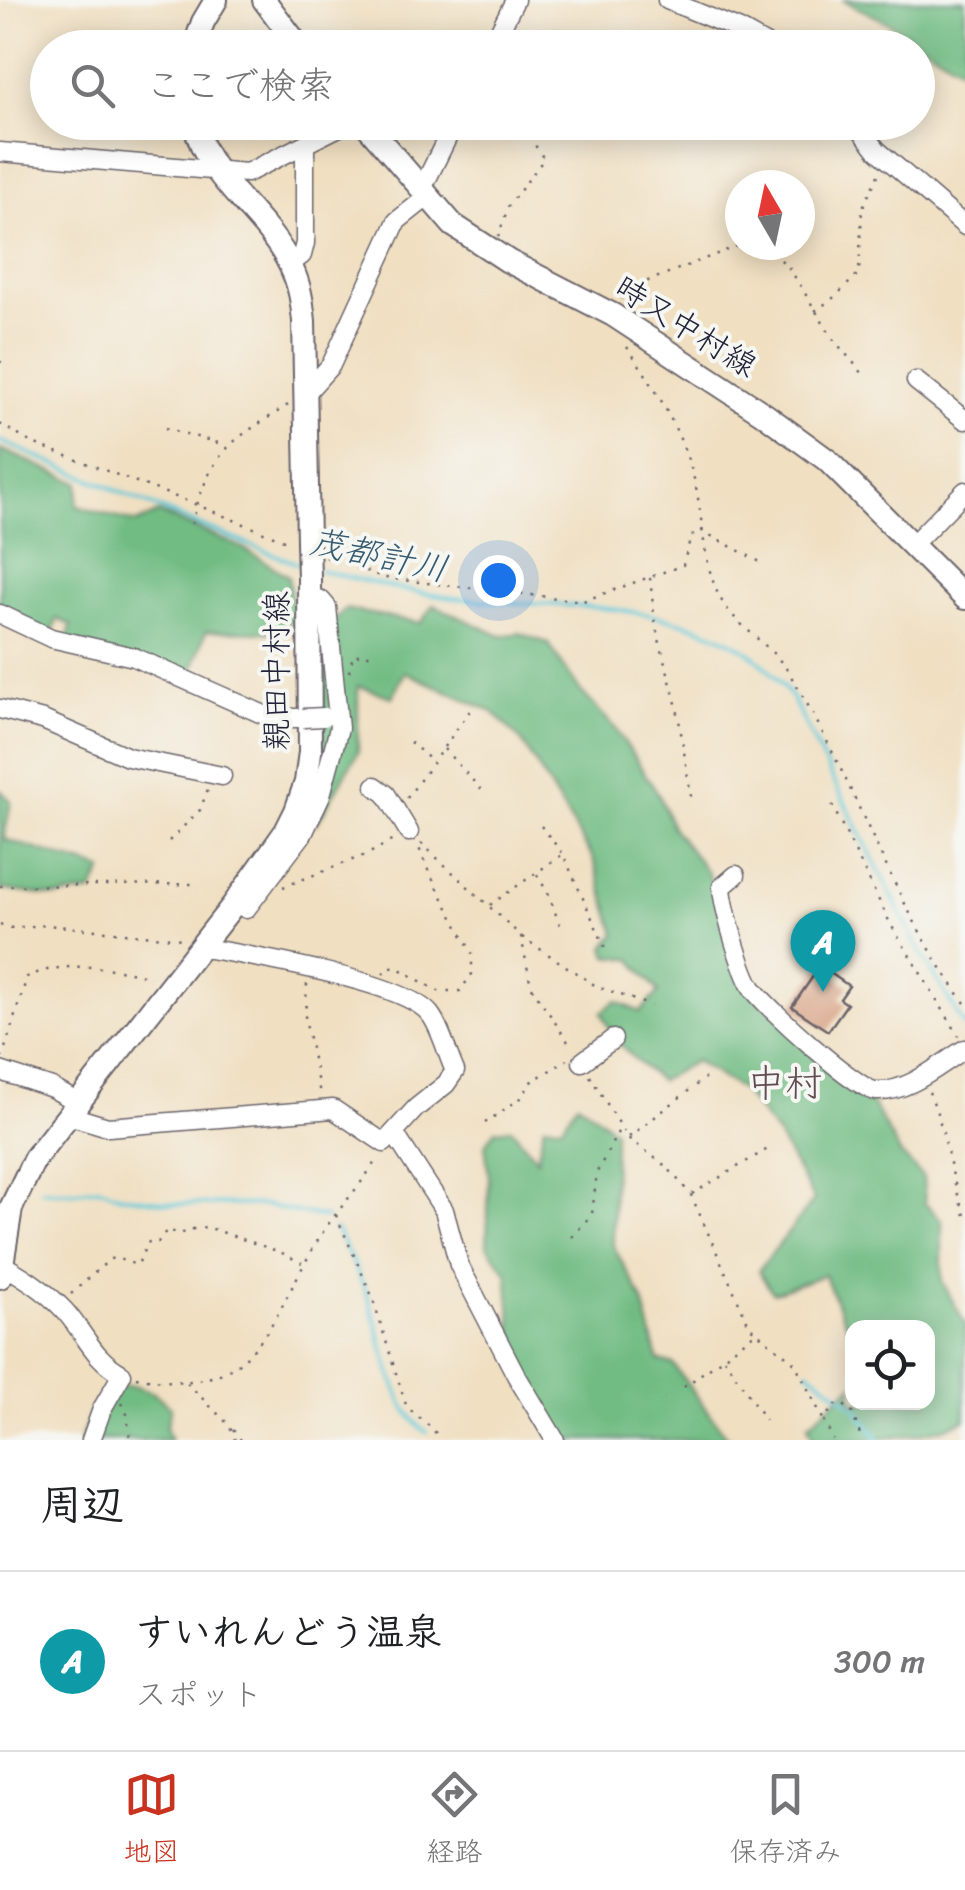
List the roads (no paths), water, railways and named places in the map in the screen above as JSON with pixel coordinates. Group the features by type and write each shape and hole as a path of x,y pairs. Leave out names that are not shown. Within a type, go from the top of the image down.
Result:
{"main road":[{"path":"200,30 216,0"},
{"path":"264,0 286,30"},
{"name":"親田中村線","path":"1,1268 12,1208 35,1158 234,904 286,831 306,782 310,752 309,588 300,287 290,264 266,230 214,168 202,140"},
{"name":"時又中村線","path":"379,140 453,225 494,252 608,313 764,414 827,460 965,598"}],"street":[{"path":"500,30 514,0"},
{"path":"667,0 740,30"},
{"path":"0,152 247,173 314,140"},
{"path":"306,393 331,365 397,221 424,195 447,140"},
{"path":"871,140 965,226"},
{"path":"290,264 302,255 305,243 304,145"},
{"path":"916,381 965,420"},
{"path":"912,544 965,490"},
{"path":"246,908 304,834 321,796 340,728 332,717 328,607 309,588"},
{"path":"0,614 51,638 134,656 271,718 332,717"},
{"path":"0,709 43,720 128,756 213,775"},
{"path":"375,786 386,794 409,832"},
{"path":"736,875 722,887 723,903 752,988 843,1073 874,1092 904,1087 965,1048"},
{"path":"198,947 314,968 416,1001 432,1016 455,1071 389,1138"},
{"path":"580,1059 613,1039"},
{"path":"0,1068 52,1088 73,1108 108,1128 333,1109 389,1138 444,1210 459,1265 555,1440"},
{"path":"1,1268 44,1289 103,1364 122,1374 102,1408 92,1440"}],"waterway":[{"name":"茂都計川","path":"0,441 301,565"},
{"name":"茂都計川","path":"320,570 446,597 637,613 710,632 744,649 770,671 792,698 916,944 965,1027"},
{"path":"41,1190 101,1188 118,1195 175,1204 263,1205 326,1218"},
{"path":"335,1229 366,1292 396,1389 415,1422 427,1432"},
{"path":"808,1370 855,1407 879,1440"}],"place":[{"name":"すいれんどう温泉","path":"823,992"}],"district":[{"name":"中村","path":"785,1083"}]}
